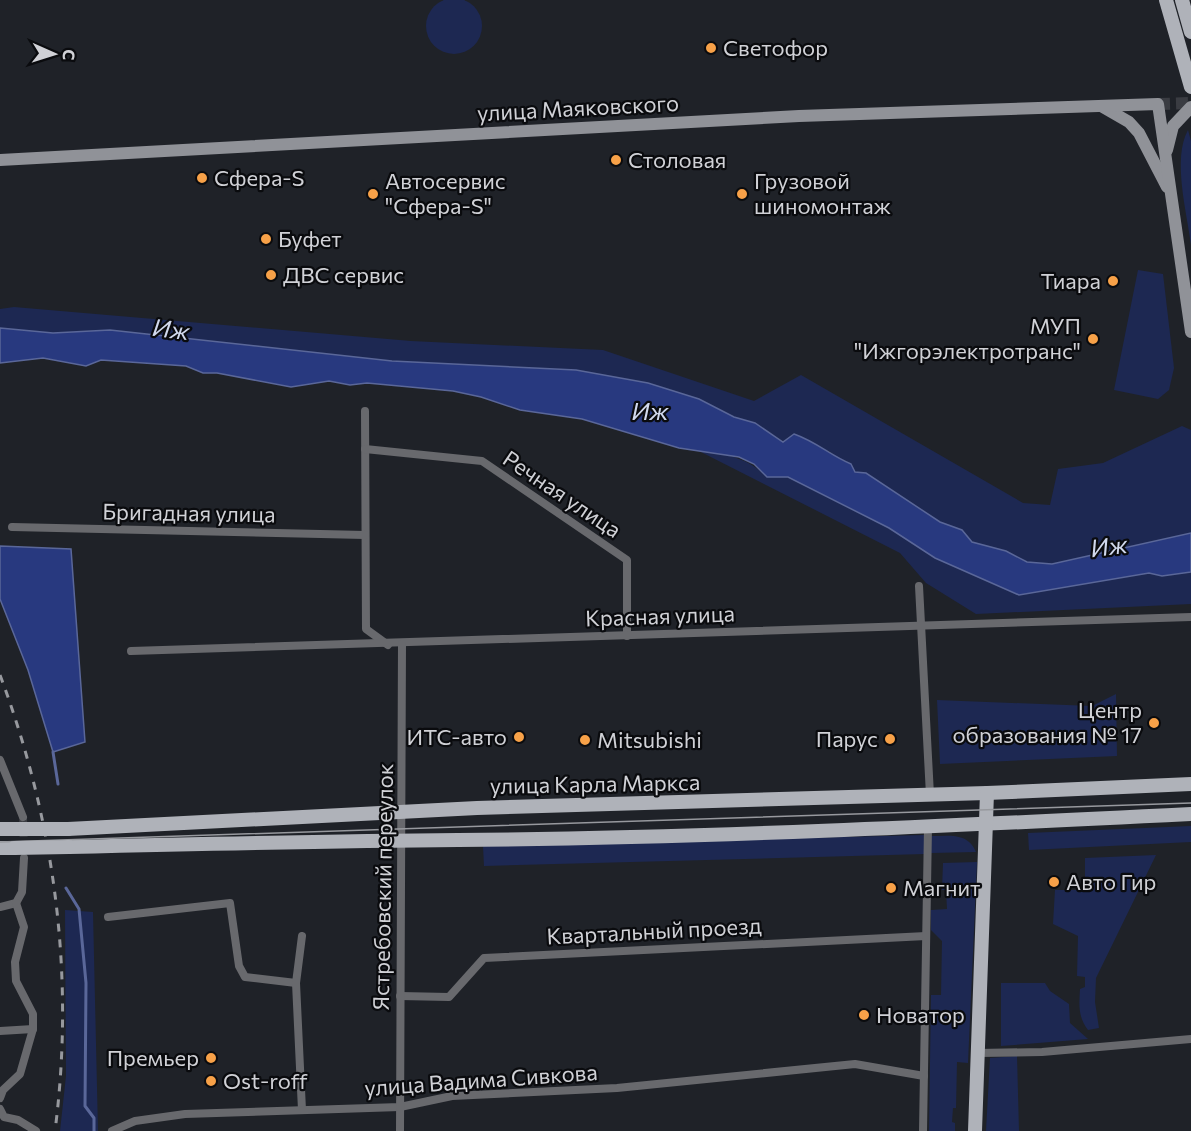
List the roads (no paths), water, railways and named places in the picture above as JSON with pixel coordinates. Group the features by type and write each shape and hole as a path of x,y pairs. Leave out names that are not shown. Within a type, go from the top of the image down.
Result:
{"main road":[{"path":"1166,0 1191,87"},
{"path":"1182,0 1191,32"},
{"name":"улица Маяковского","path":"0,160 799,116 1158,104 1165,157"},
{"path":"1102,106 1129,122 1139,134 1170,193"},
{"path":"1191,107 1173,126 1165,157 1191,332"},
{"name":"улица Карла Маркса","path":"7,829 69,829 402,811 930,795 1191,784"},
{"path":"975,1131 988,824 987,793"},
{"path":"13,851 69,847 928,827 1191,814"}],"street":[{"path":"365,411 366,629 388,645"},
{"name":"Речная улица","path":"365,449 482,461 627,560 627,636"},
{"name":"Бригадная улица","path":"12,527 365,536"},
{"path":"919,586 930,795"},
{"name":"Красная улица","path":"131,651 388,645 1191,617"},
{"name":"Ястребовский переулок","path":"400,1131 402,644"},
{"path":"0,760 23,817"},
{"path":"0,792 11,791"},
{"path":"923,1131 928,827"},
{"path":"0,1098 3,1090 21,1074 33,1029 33,1014 16,981 15,962 24,927 16,903 22,892 13,851"},
{"path":"0,907 16,903"},
{"path":"108,917 230,903 239,966 245,977 296,983"},
{"path":"302,1110 296,983 303,936"},
{"name":"Квартальный проезд","path":"400,996 449,997 484,958 926,936"},
{"path":"0,1031 33,1029"},
{"path":"978,1053 1042,1052 1191,1039"},
{"name":"улица Вадима Сивкова","path":"112,1130 135,1121 185,1114 400,1107 452,1096 617,1088 855,1064 924,1076"},
{"path":"1,1114 18,1120 36,1131"}],"water":[{"name":"Иж","path":"0,328 53,333 110,330 392,361 576,370 648,383 699,399 734,417 755,423 783,442 794,434 802,437 851,464 855,472 866,473 940,522 962,530 972,542 1006,551 1027,562 1052,564 1191,533 1191,572 1162,576 1149,573 1019,595 935,558 889,528 788,477 767,477 754,464 739,457 679,448 582,419 520,410 481,397 453,391 367,383 350,385 329,381 291,387 217,373 203,373 186,366 101,360 86,366 43,358 0,363"},
{"path":"0,546 71,549 85,742 53,752 28,670 0,599"}],"waterway":[{"path":"53,752 58,784"},
{"path":"66,888 79,909 86,983 85,1106 94,1118 94,1131"}],"tunnel":[{"path":"1158,104 1191,103"},
{"path":"23,817 24,851"}],"tram line":[{"path":"0,842 1191,803"}],"railway":[{"path":"0,675 35,786 56,900 63,1015 61,1073 55,1131"}],"place":[{"name":"Светофор","path":"711,48"},
{"name":"Столовая","path":"616,160"},
{"name":"Сфера-S","path":"202,178"},
{"name":"Автосервис \"Сфера-S\"","path":"373,194"},
{"name":"Грузовой шиномонтаж","path":"742,194"},
{"name":"Буфет","path":"266,239"},
{"name":"ДВС сервис","path":"271,275"},
{"name":"Тиара","path":"1113,281"},
{"name":"МУП \"Ижгорэлектротранс\"","path":"1093,339"},
{"name":"Центр образования № 17","path":"1154,723"},
{"name":"ИТС-авто","path":"519,737"},
{"name":"Парус","path":"890,739"},
{"name":"Mitsubishi","path":"585,740"},
{"name":"Авто Гир","path":"1054,882"},
{"name":"Магнит","path":"891,888"},
{"name":"Новатор","path":"864,1015"},
{"name":"Премьер","path":"211,1058"},
{"name":"Ost-roff","path":"211,1081"}]}
